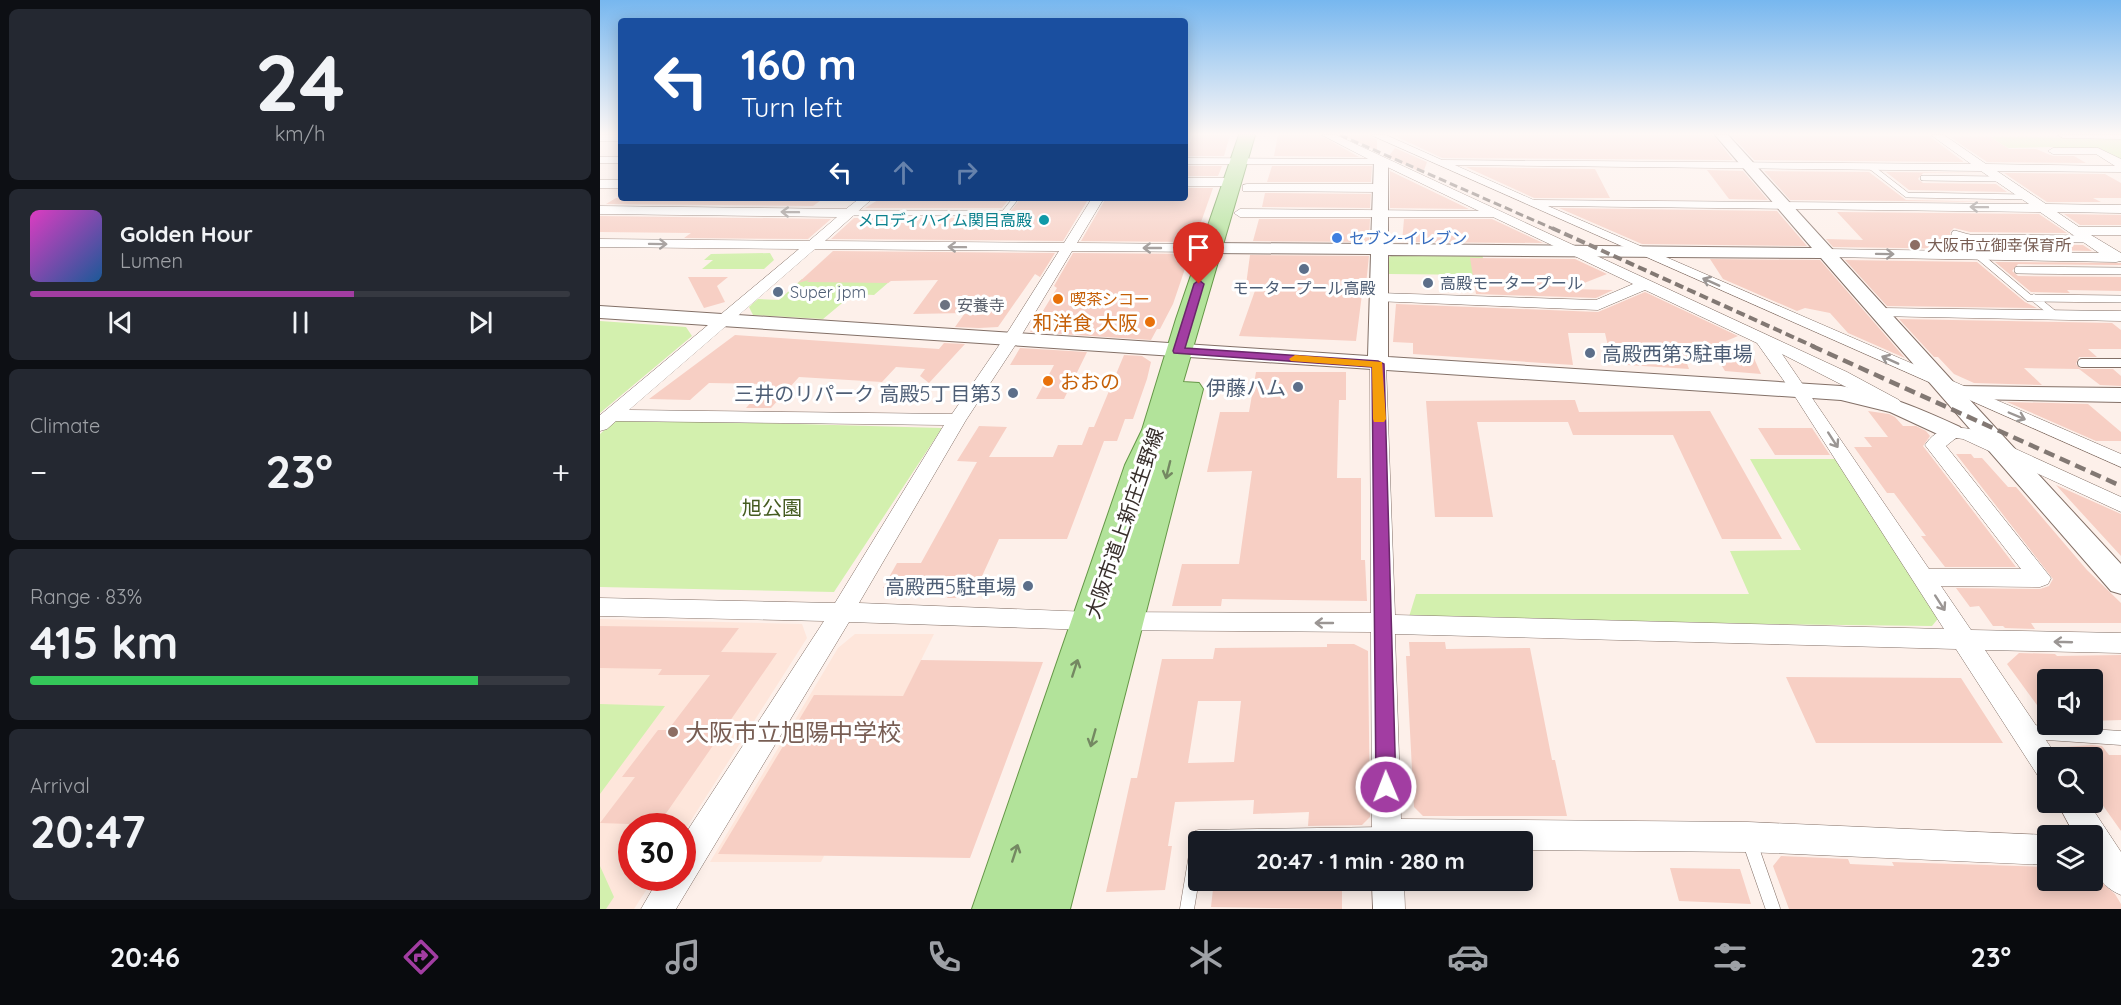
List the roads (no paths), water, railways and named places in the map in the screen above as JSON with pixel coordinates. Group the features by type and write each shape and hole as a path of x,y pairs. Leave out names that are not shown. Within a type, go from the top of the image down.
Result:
{"main road":[{"name":"大阪市道上新庄生野線","path":"997,909 1166,478 1188,351 1215,289 1220,248 1241,177"},
{"name":"大阪市道上新庄生野線","path":"1220,248 1240,213 1239,185"},
{"name":"大阪市道上新庄生野線","path":"1045,909 1108,621"}],"street":[{"path":"1381,177 1378,364 1387,831"},
{"path":"1414,177 1764,339 1952,432 1967,434 2121,505"},
{"path":"1473,177 1952,389 2121,461"},
{"path":"1759,177 1880,313 1952,389 2121,583"},
{"path":"2000,179 2119,258"},
{"path":"1188,182 1381,188"},
{"path":"600,184 618,184"},
{"path":"600,222 638,201"},
{"path":"606,420 720,320 863,201"},
{"path":"696,846 842,612 957,420 1010,341 1096,201"},
{"path":"1530,202 2121,208"},
{"path":"600,210 848,213"},
{"path":"1240,213 1496,215"},
{"path":"2076,231 2121,231"},
{"path":"600,243 1573,250 2119,258"},
{"path":"1379,298 1598,305 1645,284"},
{"path":"600,312 1010,341 1856,395 1893,404"},
{"path":"1880,313 2121,316"},
{"path":"1764,339 2037,750"},
{"path":"1952,389 2121,395"},
{"path":"606,420 957,420"},
{"path":"1923,577 2040,578 1935,445 1952,432"},
{"path":"600,607 1108,621 1382,623 1412,626 2121,643"},
{"path":"1533,838 1748,837 2037,850"},
{"path":"2103,850 2121,879"},
{"path":"657,909 669,891"},
{"path":"1388,891 1389,909"}],"lane":[{"path":"1885,177 1922,206"},
{"path":"1923,178 2000,179"},
{"path":"1909,195 2026,197"},
{"path":"848,213 1004,213 1014,201"},
{"path":"1955,234 1969,238 2089,239"},
{"path":"1969,238 1983,255 2029,298 2121,299"},
{"path":"2018,270 2121,271"},
{"path":"2034,298 2055,315"},
{"path":"2082,363 2121,363"},
{"path":"2025,732 2121,738"},
{"path":"1748,837 1773,909"},
{"path":"1187,909 1190,891"}],"railway":[{"path":"1436,177 1556,230"},
{"path":"1552,228 1815,347"},
{"path":"1812,346 2121,486"}],"place":[{"name":"メロディハイム関目高殿","path":"1044,220"},
{"name":"セブン-イレブン","path":"1337,238"},
{"name":"大阪市立御幸保育所","path":"1915,245"},
{"name":"モータープール高殿","path":"1304,269"},
{"name":"高殿モータープール","path":"1428,283"},
{"name":"Super jpm","path":"778,292"},
{"name":"喫茶シコー","path":"1058,299"},
{"name":"安養寺","path":"945,305"},
{"name":"和洋食 大阪","path":"1150,322"},
{"name":"高殿西第3駐車場","path":"1590,353"},
{"name":"おおの","path":"1048,381"},
{"name":"伊藤ハム","path":"1298,387"},
{"name":"三井のリパーク 高殿5丁目第3","path":"1013,393"},
{"name":"高殿西5駐車場","path":"1028,586"},
{"name":"大阪市立旭陽中学校","path":"673,732"}],"park label":[{"name":"旭公園","path":"772,507"}]}
